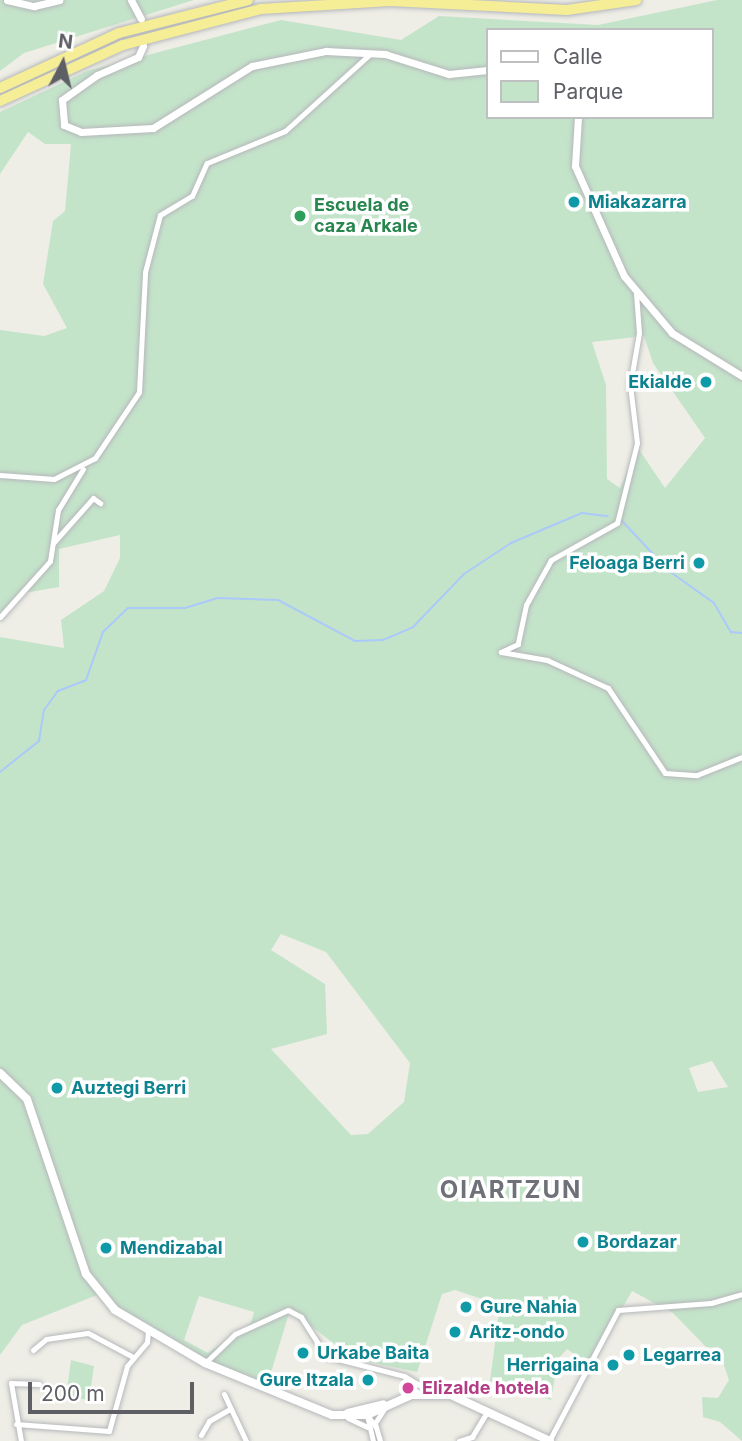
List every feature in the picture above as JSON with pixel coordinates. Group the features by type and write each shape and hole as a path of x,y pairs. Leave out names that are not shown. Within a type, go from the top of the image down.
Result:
{"highway":[{"path":"0,88 120,33 247,0"},
{"path":"0,101 123,44 261,9 390,1 567,10 636,0"}],"main road":[{"path":"0,1073 27,1099 95,1289 148,1331 205,1363 317,1410 347,1415 367,1413 416,1393 431,1392 487,1412 550,1441"}],"street":[{"path":"7,0 34,6 59,0"},
{"path":"131,0 141,19"},
{"path":"143,46 138,57 97,75 62,100 64,125 81,132 153,128 252,66 326,51 371,53 449,74 486,70"},
{"path":"0,617 50,561 61,502 83,469 114,435 139,392 145,272 160,215 192,196 207,163 285,131 371,53"},
{"path":"578,119 575,166 636,293 672,333 742,376"},
{"path":"636,293 639,333 630,385 637,443 613,529 551,560 526,605 518,644 502,649 502,656 541,658 608,688 665,773 697,775 742,757"},
{"path":"0,475 43,480 83,469"},
{"path":"54,542 93,498 100,503"},
{"path":"550,1441 618,1310 660,1309 742,1294"},
{"path":"205,1363 235,1334 288,1310 301,1317 326,1356 404,1376 431,1392"},
{"path":"16,1424 105,1433 131,1356 147,1342 148,1331"},
{"path":"33,1350 46,1339 88,1333 131,1356"},
{"path":"21,1441 11,1383 39,1384"},
{"path":"224,1394 228,1410 246,1441"},
{"path":"375,1426 383,1407"},
{"path":"201,1435 209,1421 228,1410"},
{"path":"459,1441 472,1437 487,1412"},
{"path":"367,1413 375,1426 377,1440"},
{"path":"367,1413 368,1430"},
{"path":"347,1415 377,1440"}],"green space":[{"path":"0,0 194,0 24,53 0,71"},
{"path":"717,0 742,0 742,1441 720,1422 703,1417 702,1397 718,1398 729,1380 718,1348 706,1347 673,1313 632,1291 590,1365 567,1349 558,1359 551,1400 490,1381 500,1305 455,1290 442,1294 417,1372 354,1359 290,1310 266,1389 205,1363 97,1295 22,1325 0,1355 0,637 64,648 61,620 104,591 120,558 120,535 59,549 59,587 24,593 0,622 0,330 44,336 67,328 43,284 53,221 65,211 71,144 45,144 28,132 0,174 0,112 87,71 281,20 401,40 439,16 598,25","holes":["644,336 653,363 705,438 665,488 638,448 620,488 607,479 606,385 592,342","281,934 326,952 410,1063 404,1102 368,1134 351,1135 271,1049 327,1034 325,984 271,950","712,1061 728,1087 698,1092 689,1068","199,1296 254,1312 251,1323 208,1353 184,1340"]},
{"path":"71,1360 94,1366 89,1400 66,1397"}],"waterway":[{"path":"0,772 39,741 44,710 58,691 86,680 103,632 128,608 185,608 217,598 278,600 355,641 383,640 413,627 464,574 511,543 582,513 608,516"},
{"path":"622,521 669,571 714,603 731,632 742,633"}],"place":[{"name":"Miakazarra","path":"574,202"},
{"name":"Escuela de caza Arkale","path":"300,216"},
{"name":"Ekialde","path":"706,382"},
{"name":"Feloaga Berri","path":"699,563"},
{"name":"Auztegi Berri","path":"57,1088"},
{"name":"Bordazar","path":"583,1242"},
{"name":"Mendizabal","path":"106,1248"},
{"name":"Gure Nahia","path":"466,1307"},
{"name":"Aritz-ondo","path":"455,1332"},
{"name":"Urkabe Baita","path":"303,1353"},
{"name":"Legarrea","path":"629,1355"},
{"name":"Herrigaina","path":"613,1365"},
{"name":"Gure Itzala","path":"368,1380"},
{"name":"Elizalde hotela","path":"408,1388"}],"district":[{"name":"OIARTZUN","path":"511,1190"}]}
